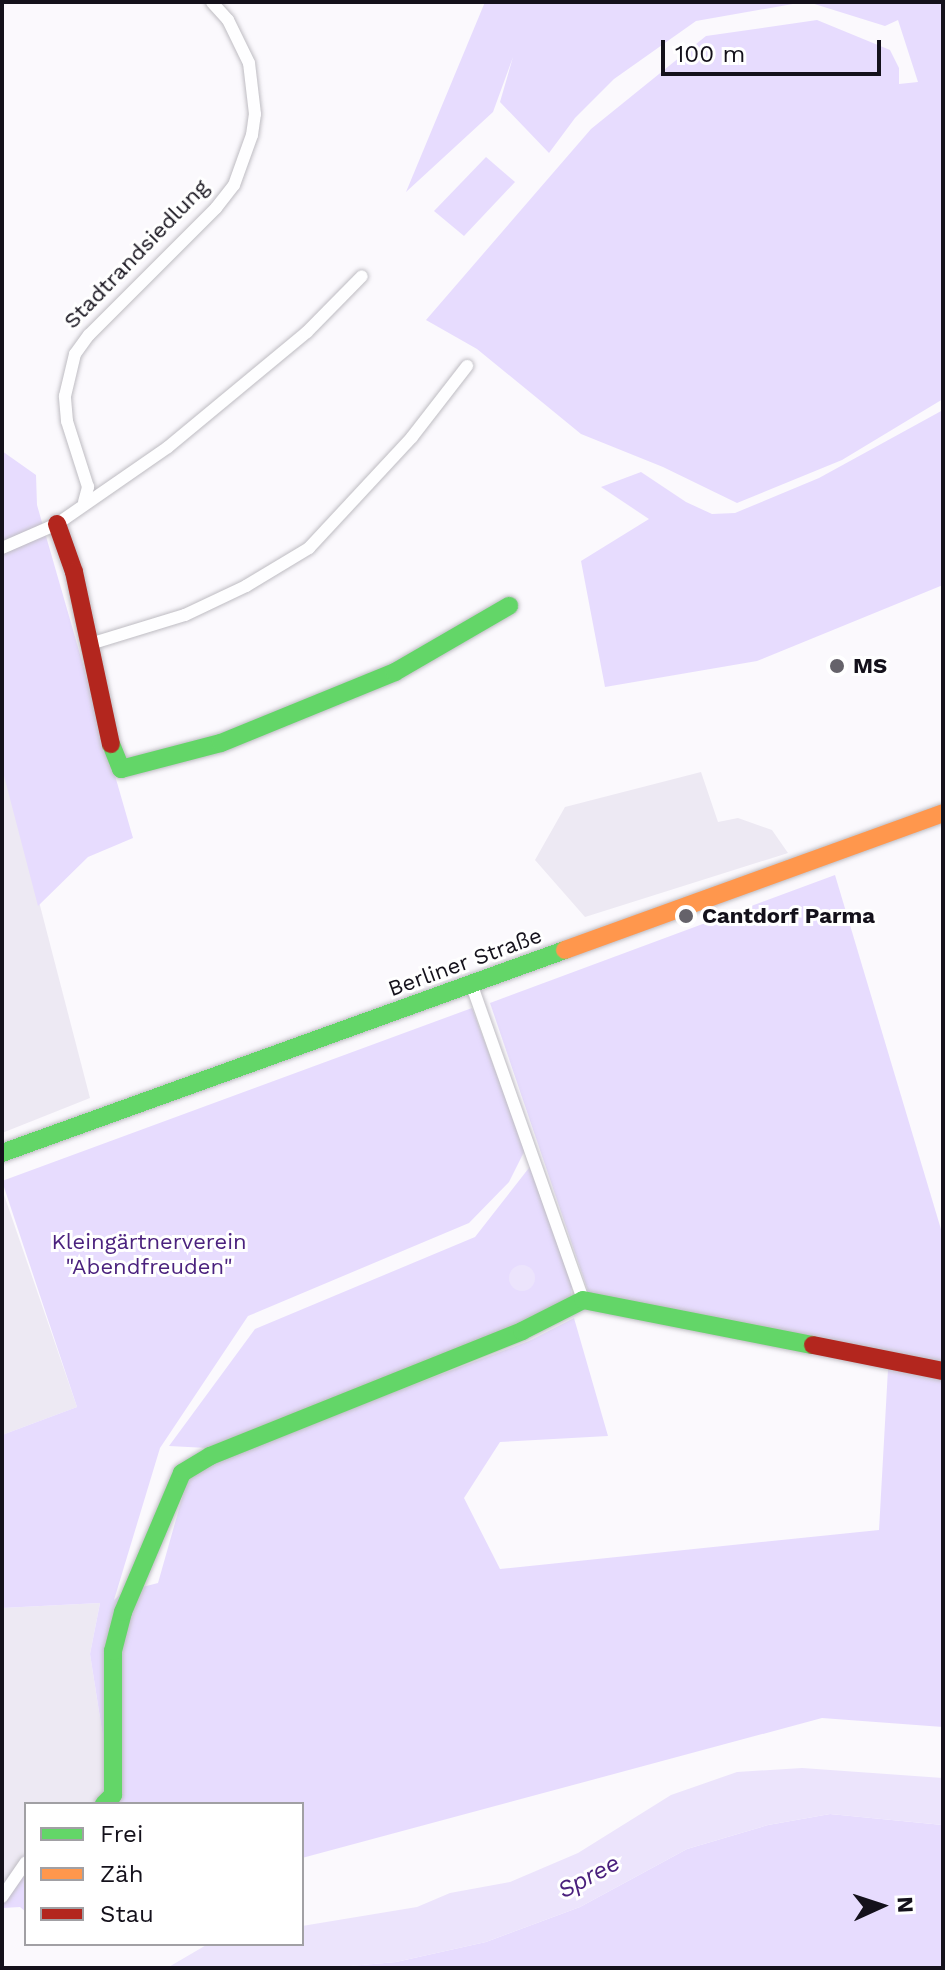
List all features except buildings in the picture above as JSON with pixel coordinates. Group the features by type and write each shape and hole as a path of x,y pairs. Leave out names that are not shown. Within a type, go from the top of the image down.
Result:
{"street":[{"name":"Stadtrandsiedlung","path":"84,502 88,487 67,421 65,396 75,354 89,335 216,208 234,185 252,135 254,88 249,63 228,20 212,2"},
{"path":"2,548 57,524 84,502 168,447 307,332 362,276"},
{"path":"90,644 185,615 246,586 309,548 412,437 467,366"},
{"path":"57,524 74,572 114,756 121,769 221,743 297,715 395,672 509,606"},
{"name":"Berliner Straße","path":"2,1153 472,986 943,813"},
{"path":"472,986 583,1300"},
{"path":"106,1802 113,1795 113,1651 136,1577 182,1473 210,1456 522,1331 583,1300 943,1371"},
{"path":"2,1897 24,1865"}],"shaded area":[{"path":"2,768 90,1098 2,1133"},
{"path":"701,772 718,822 738,818 772,830 788,853 585,917 535,860 565,807"},
{"path":"2,1189 77,1407 2,1435"},
{"path":"100,1603 90,1654 111,1788 99,1802 24,1802 24,1855 2,1885 2,1608"}],"green space":[{"path":"485,2 804,2 696,21 614,79 575,118 549,153 500,102 513,57 493,112 406,192"},
{"path":"808,2 943,2 943,399 842,460 737,503 663,467 581,434 477,349 426,320 591,129 706,36 817,20 890,50 899,68 899,84 918,82 898,20 885,26"},
{"path":"486,157 515,182 464,236 434,211"},
{"path":"943,410 943,585 757,661 605,687 581,561 649,519 601,487 641,472 686,502 712,514 735,513 819,478"},
{"path":"2,451 36,475 37,505 133,838 88,857 38,906 2,768"},
{"path":"835,875 943,1236 943,1367 589,1294 490,1003"},
{"name":"Kleingärtnerverein \"Abendfreuden\"","path":"472,1008 525,1150 509,1182 469,1223 248,1316 160,1448 114,1600 123,1592 158,1583 188,1477 217,1459 529,1341 574,1318 608,1436 500,1442 464,1498 500,1569 879,1530 888,1369 943,1380 943,1727 822,1718 304,1857 304,1802 99,1802 111,1788 90,1654 100,1603 2,1608 2,1435 77,1407 2,1181"},
{"path":"532,1164 572,1285 571,1296 564,1304 524,1326 207,1448 169,1446 255,1329 475,1237"},
{"path":"830,1814 943,1825 943,1968 327,1968 396,1962 486,1942 580,1907 687,1849 768,1825"},
{"path":"24,1855 24,1910 20,1907 2,1908 2,1885"}],"water":[{"path":"522,1265 531,1269 535,1278 531,1287 522,1291 513,1287 509,1278 513,1269"},
{"name":"Spree","path":"802,1768 943,1778 943,1825 830,1814 768,1825 687,1849 580,1907 486,1942 396,1962 327,1968 167,1968 205,1946 304,1946 304,1926 417,1907 450,1893 510,1882 578,1853 671,1795 737,1772"}],"traffic: fast":[{"path":"111,744 121,769 221,743 395,672 509,606"},
{"path":"2,1153 565,950"},
{"path":"106,1802 113,1795 113,1651 123,1612 182,1473 210,1456 522,1331 583,1300 813,1345"}],"traffic: slow":[{"path":"565,950 943,813"}],"traffic: jam":[{"path":"57,524 74,572 111,744"},
{"path":"813,1345 943,1371"}],"place":[{"name":"MS","path":"837,666"},
{"name":"Cantdorf Parma","path":"686,916"}]}
